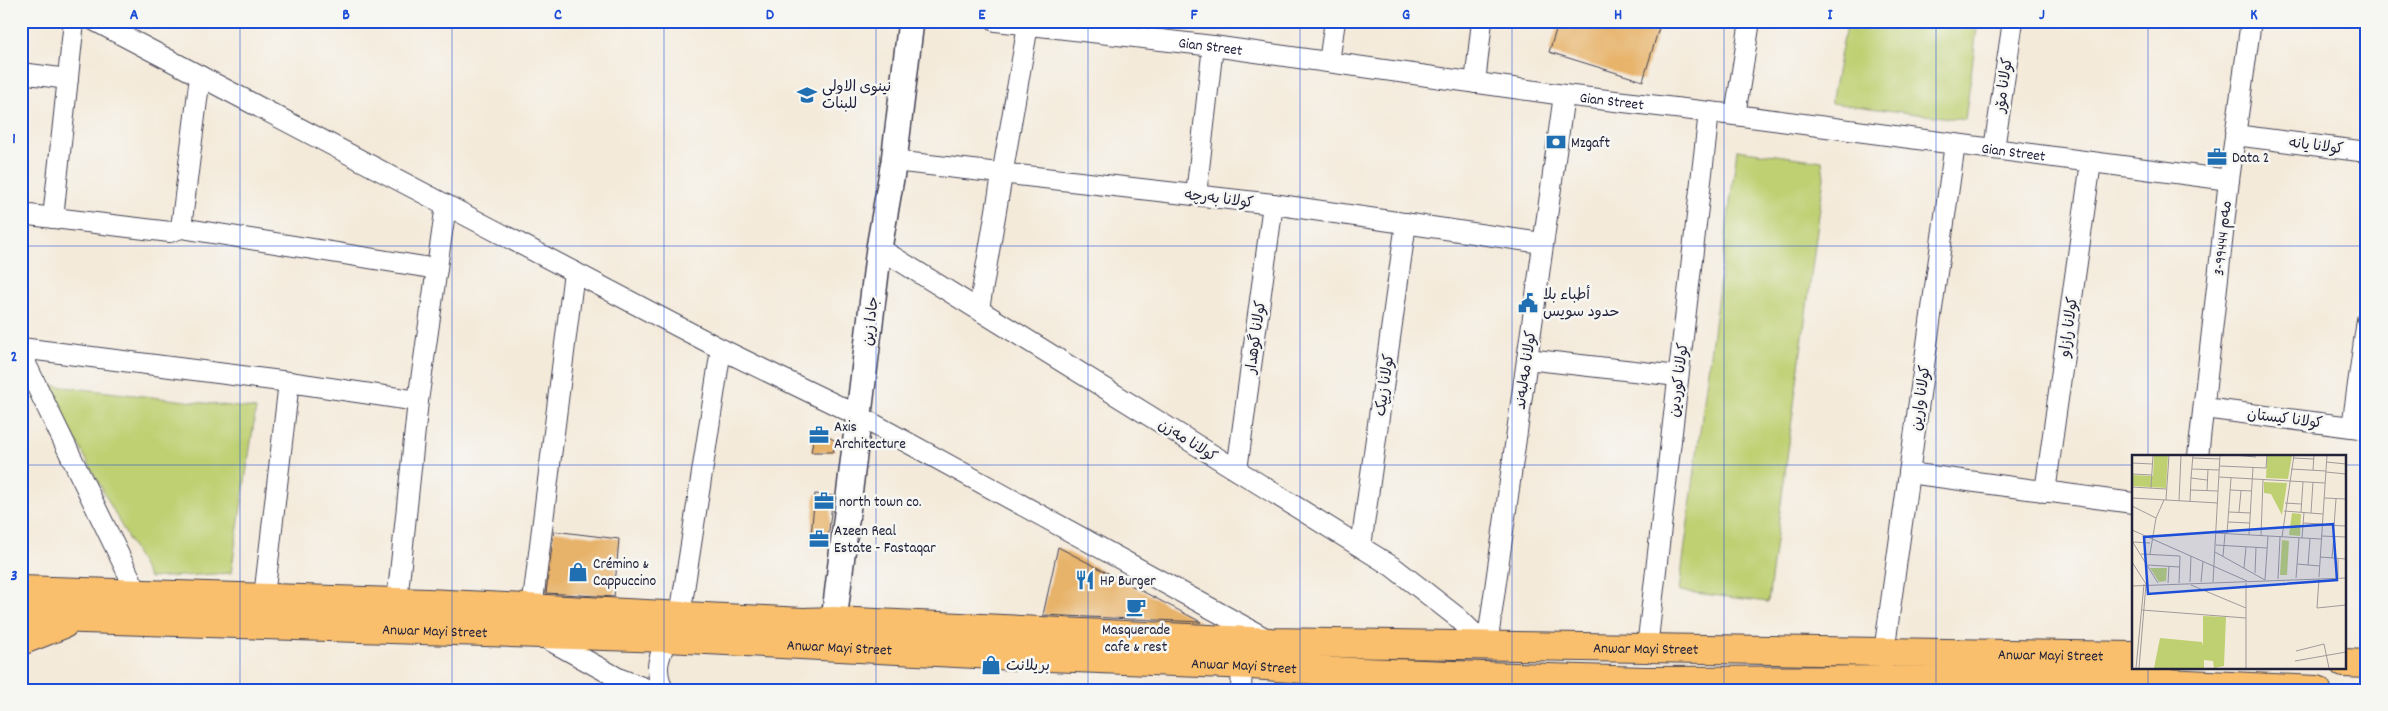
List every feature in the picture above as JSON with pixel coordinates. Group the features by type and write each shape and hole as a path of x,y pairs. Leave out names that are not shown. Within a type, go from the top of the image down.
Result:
{"main road":[{"name":"Anwar Mayi Street","path":"21,590 137,592 532,609 674,627 1242,677 1329,671 1645,681 1976,680 2317,690"},
{"name":"Anwar Mayi Street","path":"21,617 541,635 674,627 834,621 1271,642 2132,656"},
{"path":"21,641 45,630 75,620"},
{"path":"995,629 995,656"},
{"path":"2346,663 2367,664"}],"street":[{"path":"53,218 74,21"},
{"path":"95,21 721,349 859,416 1271,642"},
{"name":"جادا زین","path":"834,621 879,248 894,161 911,21"},
{"name":"Gian Street","path":"996,21 1028,25 1053,24 1564,95 1735,115 2228,180"},
{"path":"1329,62 1335,21"},
{"path":"1475,83 1482,21"},
{"path":"1735,115 1750,21"},
{"name":"کولانا مۆر","path":"1994,149 2013,21"},
{"name":"مەم 99444-3","path":"2198,455 2228,180 2251,21"},
{"path":"979,310 1028,25"},
{"path":"1196,195 1213,46"},
{"path":"21,73 68,79"},
{"path":"182,228 200,76"},
{"name":"کولانا مەلبەند","path":"1487,646 1564,95"},
{"name":"کولانا کوردین","path":"1647,648 1709,112"},
{"name":"کولانا یانه","path":"2235,134 2367,152"},
{"name":"کولانا وارین","path":"1884,652 1955,144"},
{"name":"کولانا بەرچە","path":"894,161 1273,204 1542,243"},
{"name":"کولانا رازاو","path":"2045,492 2091,162"},
{"name":"کولانا گوهدار","path":"1237,470 1273,204"},
{"path":"397,602 418,401 446,205"},
{"path":"21,214 170,232 182,228 437,269"},
{"name":"کولانا زیپک","path":"1361,546 1406,223"},
{"name":"کولانا مەزن","path":"879,248 1361,546 1426,592 1487,646"},
{"path":"532,609 574,272"},
{"path":"2359,428 2367,320"},
{"path":"21,348 289,382 418,401"},
{"path":"663,690 658,677 657,663 674,627 721,349"},
{"path":"21,354 137,592"},
{"path":"1527,359 1678,376"},
{"path":"264,597 289,382"},
{"name":"کولانا کیستان","path":"2204,408 2359,428"},
{"path":"1909,472 2132,503"},
{"path":"541,635 618,678 650,690"}],"green space":[{"path":"1847,21 1978,21 1965,120 1831,103"},
{"path":"1737,150 1822,161 1824,177 1768,602 1679,591"},
{"path":"47,385 256,409 231,573 149,578"}],"building":[{"path":"1559,21 1661,21 1643,81 1549,52"},
{"name":"Axis Architecture","path":"815,430 836,441 833,452 811,452"},
{"path":"815,494 833,496 827,547 810,545"},
{"name":"Crémino & Cappuccino","path":"554,531 619,539 614,597 546,593"},
{"name":"HP Burger","path":"1058,547 1201,622 1043,615"}],"place":[{"name":"نينوى الاولى للبنات","path":"807,95"},
{"name":"Mzgaft","path":"1556,142"},
{"name":"Data 2","path":"2217,157"},
{"name":"أطباء بلا حدود سويس","path":"1528,303"},
{"name":"Axis Architecture","path":"819,435"},
{"name":"north town co.","path":"824,501"},
{"name":"Azeen Real Estate - Fastaqar","path":"819,539"},
{"name":"Crémino & Cappuccino","path":"578,572"},
{"name":"HP Burger","path":"1085,580"},
{"name":"Masquerade cafe & rest","path":"1136,607"},
{"name":"بریلانت","path":"991,665"}]}
